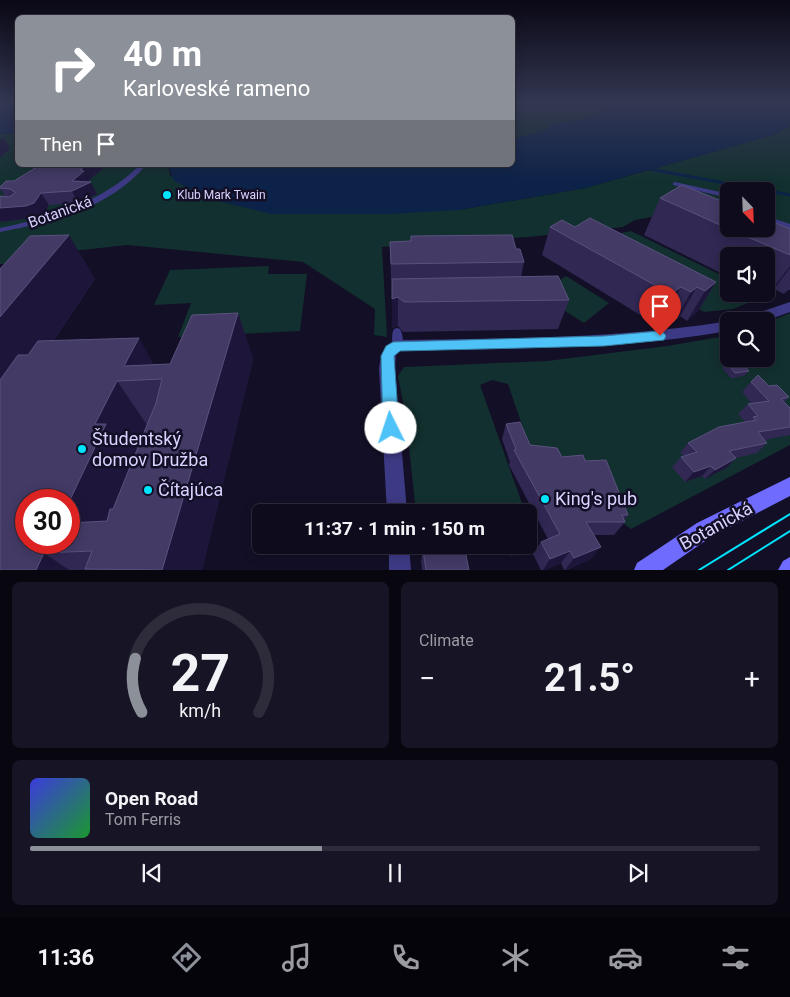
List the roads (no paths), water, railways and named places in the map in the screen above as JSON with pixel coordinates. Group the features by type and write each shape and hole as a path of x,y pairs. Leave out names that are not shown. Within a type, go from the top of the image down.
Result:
{"main road":[{"name":"Botanická","path":"644,570 704,530 790,486"}],"street":[{"path":"775,313 790,307"},
{"path":"396,504 387,369 388,356 398,339 604,341 678,335 720,328"},
{"path":"399,554 400,570"}],"lane":[{"name":"Botanická","path":"0,230 45,220 94,201 121,184 141,167"},
{"path":"121,184 135,181"},
{"path":"675,184 720,194"},
{"path":"775,221 790,227"}],"water":[{"path":"0,130 15,130 15,133 0,134"},
{"path":"545,130 783,130 773,135 585,188 459,210 389,214 271,214 218,201 174,181 169,167 515,167 515,138"}],"waterway":[{"path":"649,169 790,195"}],"tram line":[{"path":"699,570 790,514"},
{"path":"728,570 790,531"}],"place":[{"name":"Klub Mark Twain","path":"167,195"},
{"name":"Študentský domov Družba","path":"82,449"},
{"name":"Čítajúca","path":"148,490"},
{"name":"King's pub","path":"545,499"}]}
